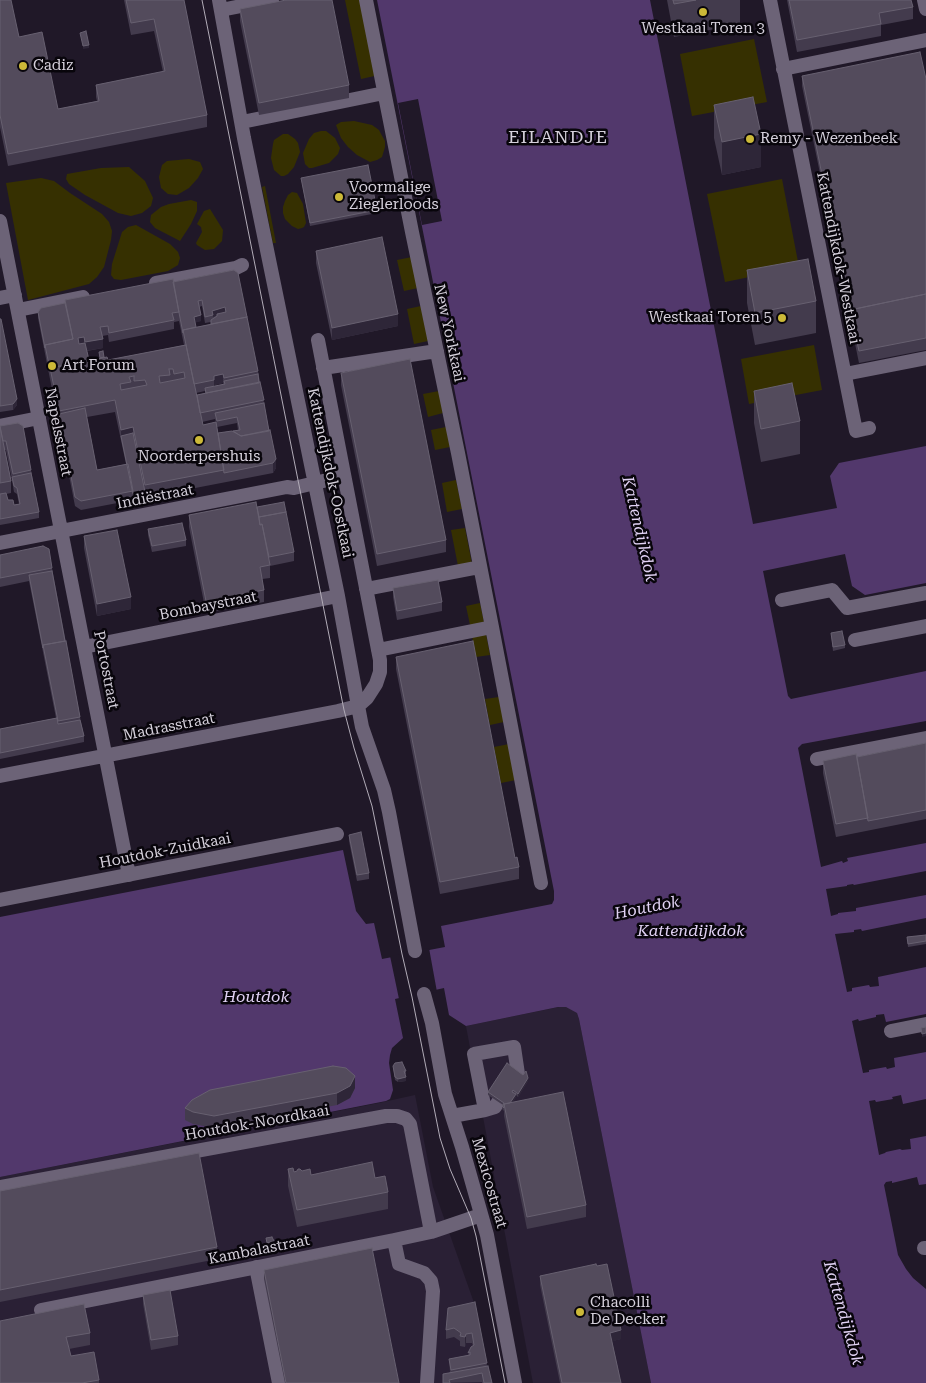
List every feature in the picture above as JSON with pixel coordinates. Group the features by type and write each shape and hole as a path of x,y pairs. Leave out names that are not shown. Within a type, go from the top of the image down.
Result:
{"street":[{"path":"220,5 272,0"},
{"name":"New Yorkkaai","path":"366,0 492,627 541,883"},
{"name":"Kattendijkdok-Westkaai","path":"770,0 856,431 869,428"},
{"path":"924,0 926,9"},
{"name":"Kattendijkdok-Oostkaai","path":"220,5 338,596 362,726 384,790 415,951"},
{"path":"784,69 926,40"},
{"path":"242,122 384,93"},
{"name":"Napelsstraat","path":"0,221 62,531"},
{"path":"142,286 236,268 242,265"},
{"path":"18,310 95,294"},
{"path":"0,298 15,295"},
{"path":"318,340 380,660 380,672 376,684 367,698 358,706"},
{"path":"323,368 436,351"},
{"path":"844,374 926,358"},
{"path":"0,426 39,418"},
{"name":"Indiëstraat","path":"0,543 287,487 294,488 344,476"},
{"name":"Portostraat","path":"62,531 129,875"},
{"path":"366,589 480,567"},
{"path":"782,600 832,590 847,608 926,593"},
{"name":"Bombaystraat","path":"84,647 338,596"},
{"path":"855,640 926,626"},
{"path":"378,650 492,627"},
{"name":"Madrasstraat","path":"0,776 358,706"},
{"path":"816,759 926,738"},
{"name":"Houtdok-Zuidkaai","path":"0,900 337,834"},
{"name":"Mexicostraat","path":"424,994 432,1023 445,1094 487,1235 515,1383"},
{"path":"891,1031 926,1024"},
{"path":"485,1110 474,1054 514,1046 518,1074"},
{"path":"452,1116 495,1107 498,1102"},
{"name":"Houtdok-Noordkaai","path":"0,1187 386,1116 397,1116 406,1119 410,1124 431,1232"},
{"name":"Kambalastraat","path":"41,1310 394,1240 431,1232 481,1215"},
{"path":"394,1240 399,1264 424,1273 431,1281 433,1291 427,1383"},
{"path":"256,1267 279,1383"}],"shaded area":[{"path":"345,0 364,0 379,75 361,79"},
{"path":"754,39 767,102 692,116 680,54"},
{"path":"354,121 372,125 379,130 385,141 382,157 370,162 357,155 341,138 336,125 341,122"},
{"path":"326,131 335,138 340,148 338,154 329,163 309,168 305,164 303,153 309,139 314,133"},
{"path":"283,134 288,134 295,139 300,152 294,167 288,174 281,176 274,170 271,158 274,140"},
{"path":"189,159 200,162 203,169 198,178 189,188 177,195 168,194 161,188 159,177 162,165 167,161"},
{"path":"129,167 145,181 153,198 151,206 142,213 131,216 118,213 85,195 69,184 66,179 67,174 101,168"},
{"path":"41,178 54,181 102,214 109,222 112,231 104,267 89,284 28,300 6,183"},
{"path":"782,179 799,267 725,282 707,194"},
{"path":"265,186 276,243 273,243 262,187"},
{"path":"292,192 297,193 303,204 306,223 304,227 298,229 285,219 283,213 285,201"},
{"path":"191,200 197,202 197,211 180,241 155,228 150,222 151,215 161,207"},
{"path":"210,209 223,230 222,241 214,249 205,250 196,243 202,232 201,227 197,224 204,211"},
{"path":"136,225 170,244 178,252 180,258 178,265 168,271 121,280 114,279 111,275 112,264 122,232 128,227"},
{"path":"412,257 418,288 404,291 397,260"},
{"path":"421,306 428,341 414,344 407,309"},
{"path":"814,345 822,390 749,404 741,359"},
{"path":"439,391 443,413 428,417 423,394"},
{"path":"446,427 450,447 435,450 431,430"},
{"path":"456,480 462,509 447,512 442,483"},
{"path":"465,528 472,564 458,566 451,530"},
{"path":"480,603 484,622 470,625 466,606"},
{"path":"194,604 196,614 172,618 170,608"},
{"path":"486,634 490,655 476,657 472,636"},
{"path":"499,697 504,722 490,725 485,699"},
{"path":"509,744 516,780 501,783 494,747"},
{"path":"559,1007 571,1009 577,1013 579,1019 651,1383 533,1383 466,1026"},
{"path":"415,1095 433,1187 473,1300 490,1383 0,1383 0,1177"}],"water":[{"name":"Kattendijkdok","path":"377,0 650,0 753,524 837,508 830,476 839,463 926,446 926,583 865,595 852,586 845,554 763,571 788,696 791,699 926,671 926,721 802,744 798,748 821,867 842,861 843,863 848,861 847,858 926,843 926,871 826,889 831,916 838,913 856,911 856,908 926,895 926,918 862,931 861,929 854,930 854,932 835,934 847,992 852,991 852,988 869,985 870,987 879,986 878,977 926,967 926,1014 886,1022 884,1014 852,1021 863,1073 869,1072 869,1070 895,1067 894,1058 926,1052 926,1099 903,1104 901,1095 892,1097 893,1099 876,1102 875,1100 869,1101 879,1155 900,1149 911,1149 910,1139 926,1136 926,1184 919,1185 917,1177 892,1183 892,1181 886,1182 884,1185 898,1255 913,1278 926,1289 926,1383 651,1383 579,1019 577,1013 566,1007 466,1026 449,1015 444,988 395,999 403,1038 392,1048 390,1055 389,1063 393,1090 390,1099 386,1101 0,1177 0,917 343,850 356,911 366,924 374,923 382,959 445,947 441,926 552,904 554,900 554,891"}],"pier":[{"path":"418,99 442,221 422,225 398,103"},
{"path":"429,948 437,992 399,999 390,956"}],"building":[{"name":"Cadiz","path":"0,0 11,0 19,37 42,32 58,109 99,101 96,85 165,71 154,19 131,23 126,0 184,0 207,115 8,154 0,115"},
{"path":"286,0 332,0 349,85 259,103 240,9"},
{"path":"673,0 696,0 674,4"},
{"path":"789,0 911,0 913,7 879,13 881,24 797,40"},
{"path":"86,31 89,45 83,46 80,33"},
{"path":"920,52 926,79 926,294 850,310 850,313 802,76"},
{"path":"753,97 761,134 722,142 714,105"},
{"name":"Voormalige Zieglerloods","path":"368,165 377,210 310,223 301,178"},
{"path":"382,237 398,314 332,328 316,251"},
{"path":"808,259 816,301 755,313 747,270"},
{"path":"234,270 238,273 247,317 211,324 211,320 217,314 226,312 225,307 212,311 213,315 205,317 202,300 198,301 201,315 194,317 196,327 183,330 183,333 173,282"},
{"path":"173,279 179,312 172,313 174,320 109,333 108,326 100,327 103,339 85,342 84,337 78,338 79,344 85,343 89,360 50,368 50,370 45,345 73,339 65,300"},
{"path":"926,294 926,338 859,351 850,310"},
{"path":"65,303 73,339 45,345 45,348 38,312 41,308"},
{"path":"247,317 258,371 224,378 223,374 214,376 214,380 194,384 183,330"},
{"path":"0,319 17,399 13,404 0,406"},
{"path":"186,345 203,425 216,422 224,470 145,485 133,427 121,430 115,400 59,411 50,368 107,357 108,360","holes":["169,369 173,369 174,374 184,372 185,378 160,383 159,376 170,375","134,376 134,381 145,380 147,385 121,390 120,384 131,382 129,377"]},
{"path":"103,351 104,357 100,358 99,352"},
{"path":"410,359 446,540 377,554 341,373"},
{"path":"258,374 259,383 206,393 205,388 225,384 224,381"},
{"path":"260,382 264,400 200,413 197,395"},
{"path":"792,383 800,421 761,429 754,391"},
{"path":"264,403 269,431 241,436 233,431 240,430 237,417 217,421 215,413"},
{"path":"85,408 97,470 128,464 133,491 81,501 75,497 59,414"},
{"path":"18,423 23,426 31,470 13,474 6,441 3,441 0,426"},
{"path":"0,427 11,481 0,483"},
{"path":"270,430 276,459 273,463 224,473 218,433 232,431 241,436"},
{"path":"133,433 145,492 133,494 121,436"},
{"path":"31,473 39,512 0,519 0,494 6,493 8,500 13,500 14,505 20,504 17,488 14,486 12,477"},
{"path":"256,502 270,565 260,567 264,590 206,601 189,515"},
{"path":"284,502 286,512 259,517 257,507"},
{"path":"286,512 294,552 269,557 259,517"},
{"path":"182,523 186,540 152,546 148,529"},
{"path":"117,530 131,597 97,604 84,536"},
{"path":"43,546 49,549 52,568 0,578 0,555"},
{"path":"52,571 65,641 43,645 43,648 29,575"},
{"path":"438,580 442,602 397,611 393,588"},
{"path":"842,631 845,645 833,647 831,633"},
{"path":"66,641 80,717 58,721 43,645"},
{"path":"473,641 515,858 517,857 519,867 440,882 396,657"},
{"path":"57,718 58,724 80,720 84,736 0,753 0,729"},
{"path":"926,743 926,810 868,821 857,757"},
{"path":"856,754 868,818 836,824 823,761"},
{"path":"361,832 369,873 357,875 349,835"},
{"path":"926,935 926,941 908,944 907,937"},
{"path":"926,1027 926,1033 922,1034 921,1028"},
{"path":"402,1062 406,1071 404,1071 406,1077 398,1079 395,1077 393,1066 395,1063"},
{"path":"507,1063 523,1075 526,1071 528,1078 518,1094 513,1090 512,1092 516,1094 510,1103 504,1104 504,1108 502,1106 504,1103 488,1092"},
{"path":"333,1066 346,1068 355,1076 350,1086 337,1093 214,1116 193,1112 185,1108 192,1100 210,1090"},
{"path":"563,1092 586,1205 527,1217 504,1104"},
{"path":"199,1153 217,1247 0,1290 0,1191"},
{"path":"372,1162 375,1178 385,1176 388,1192 297,1210 288,1169 293,1168 294,1172 298,1169 302,1171 310,1169 311,1175"},
{"path":"272,1237 274,1241 267,1243 266,1238"},
{"path":"372,1248 399,1383 286,1383 264,1270"},
{"name":"Chacolli De Decker","path":"596,1264 597,1266 607,1264 621,1330 610,1333 621,1383 562,1383 540,1276"},
{"path":"170,1290 178,1336 151,1340 143,1295"},
{"path":"475,1302 487,1363 451,1370 449,1359 470,1355 470,1352 468,1353 474,1345 472,1333 466,1334 465,1337 460,1336 461,1333 454,1328 446,1330 448,1308"},
{"path":"84,1304 90,1333 66,1337 71,1356 94,1352 99,1380 82,1383 0,1383 0,1321"},
{"path":"488,1366 492,1383 484,1383 482,1373 449,1380 450,1383 443,1383 443,1374"}],"tram line":[{"path":"202,0 344,710 372,806 440,1138 450,1169 471,1218 476,1236 505,1383"}],"place":[{"name":"Westkaai Toren 3","path":"703,12"},
{"name":"Cadiz","path":"23,66"},
{"name":"Remy - Wezenbeek","path":"750,139"},
{"name":"Voormalige Zieglerloods","path":"339,197"},
{"name":"Westkaai Toren 5","path":"782,318"},
{"name":"Art Forum","path":"52,366"},
{"name":"Noorderpershuis","path":"199,440"},
{"name":"Chacolli De Decker","path":"580,1312"}],"district":[{"name":"EILANDJE","path":"558,138"}],"water label":[{"name":"Houtdok","path":"647,908"},
{"name":"Houtdok","path":"256,997"}]}
